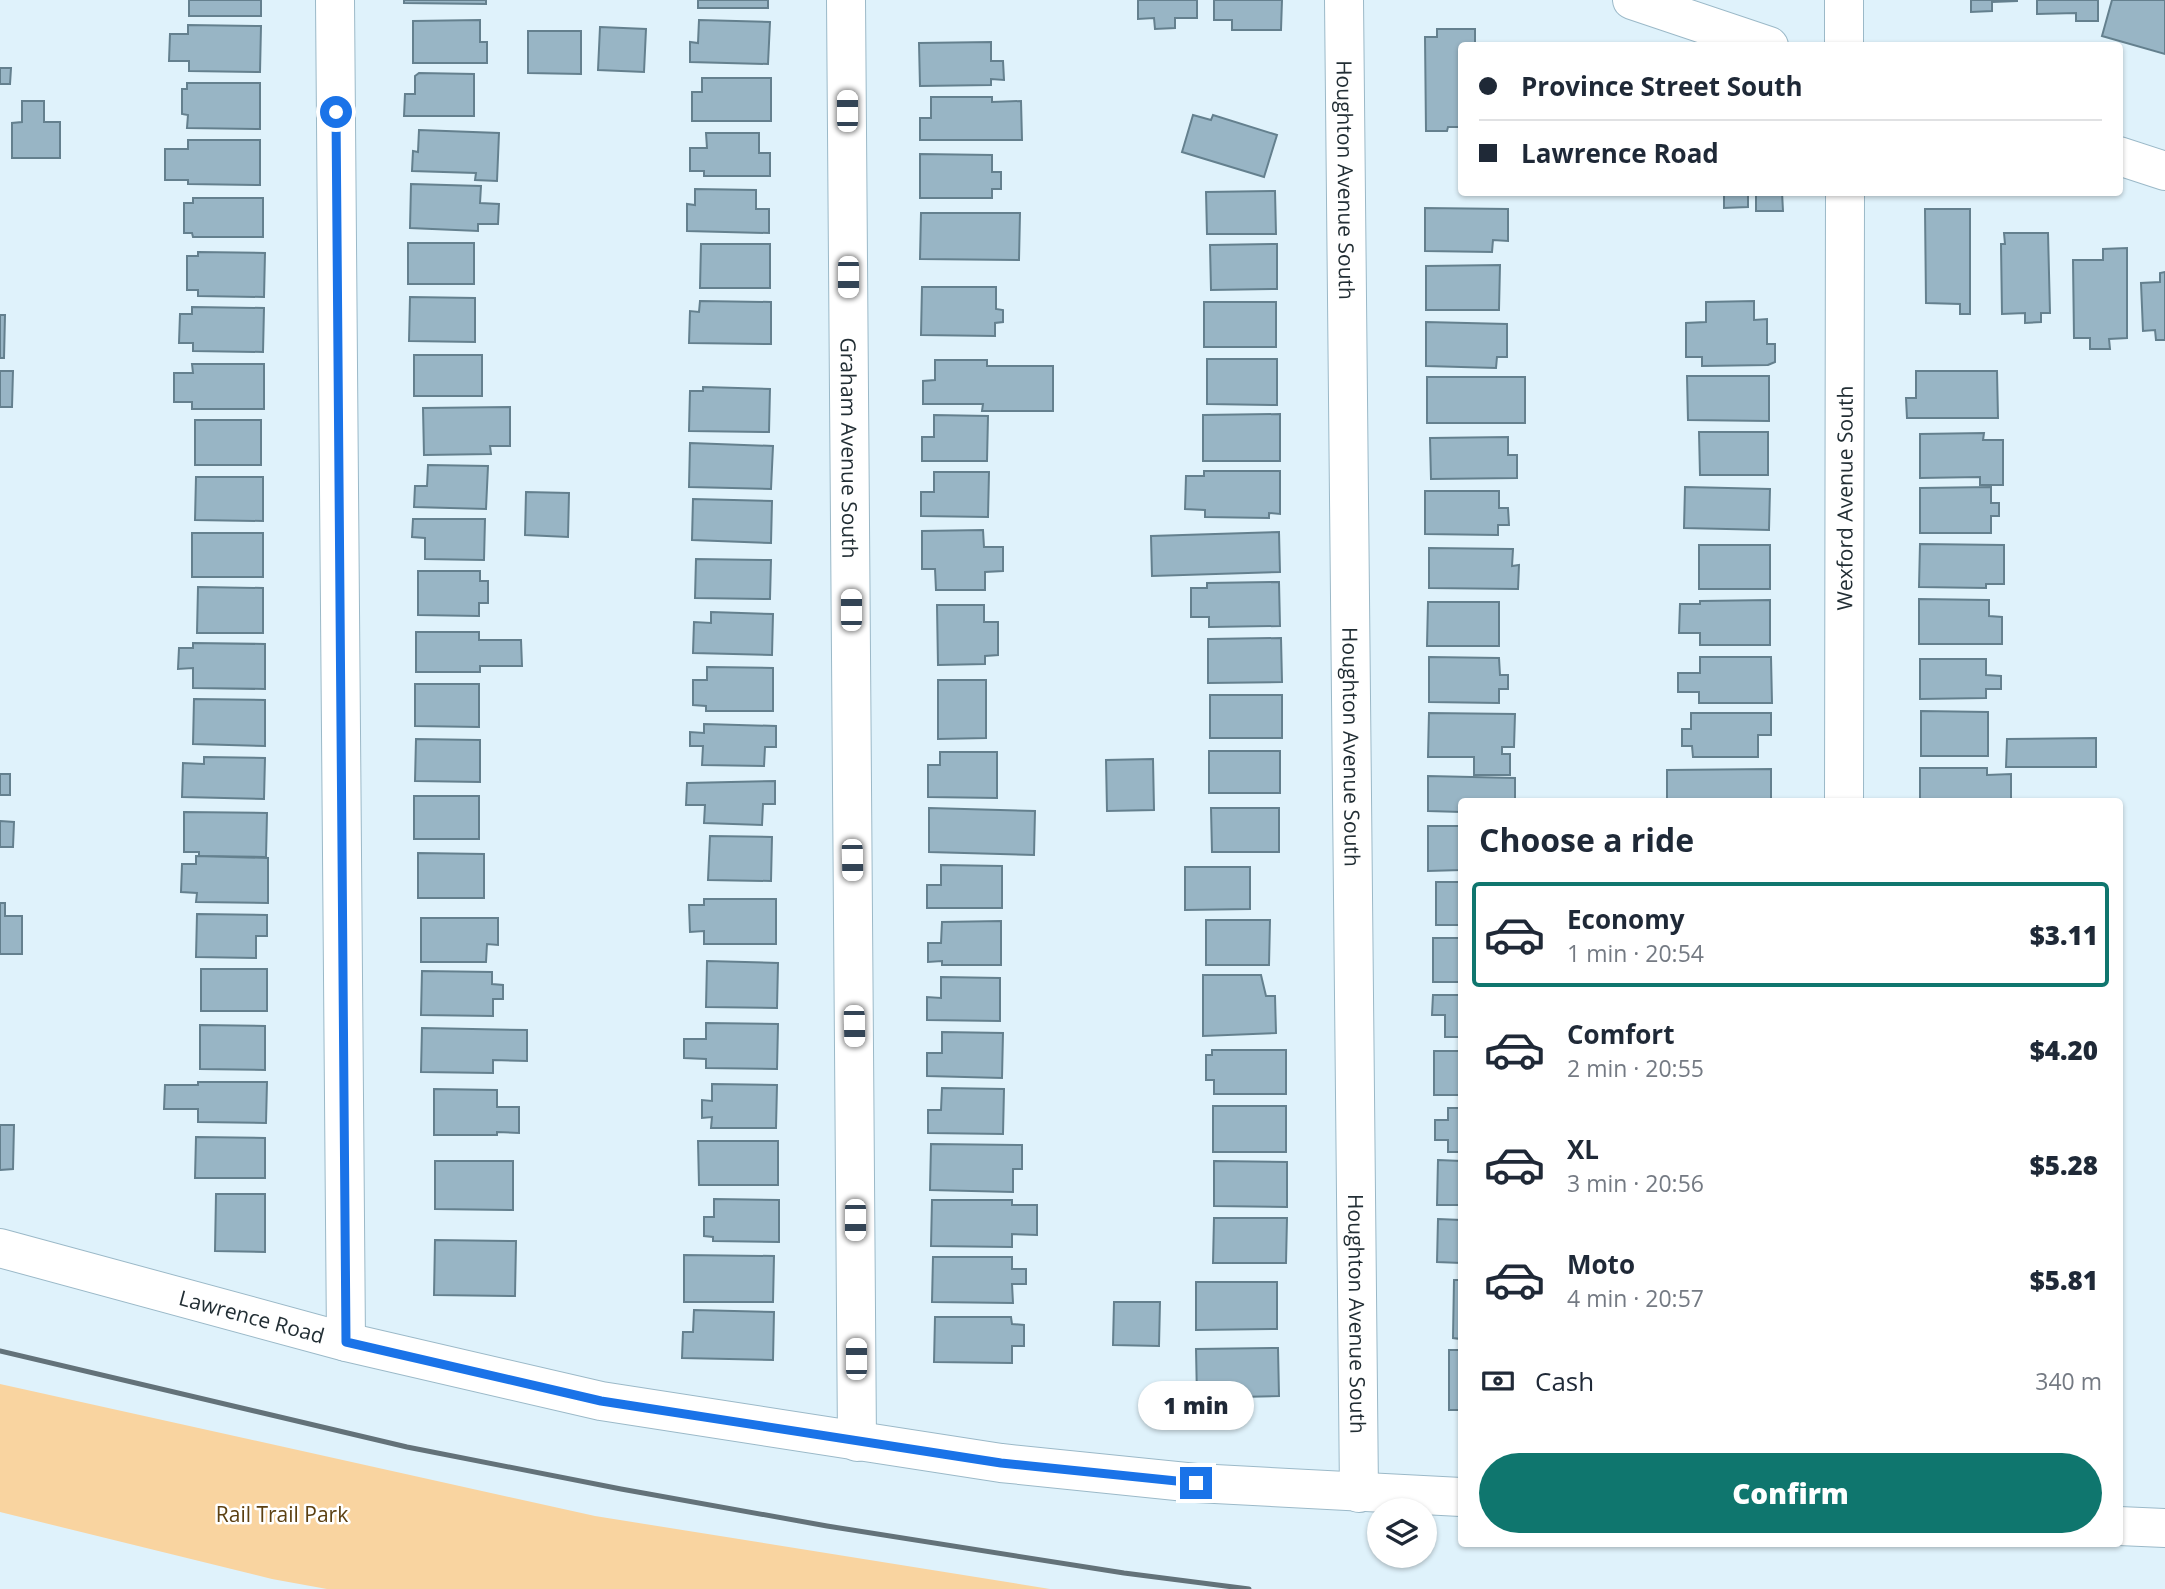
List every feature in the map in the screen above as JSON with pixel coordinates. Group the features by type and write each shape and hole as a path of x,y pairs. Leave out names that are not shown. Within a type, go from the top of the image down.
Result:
{"street":[{"path":"335,0 346,1342"},
{"name":"Graham Avenue South","path":"846,0 857,1442"},
{"name":"Houghton Avenue South","path":"1344,0 1359,1493"},
{"path":"1632,0 1757,42"},
{"path":"1844,0 1844,42"},
{"path":"2123,157 2165,171"},
{"name":"Wexford Avenue South","path":"1844,196 1844,798"},
{"name":"Lawrence Road","path":"0,1248 346,1342 601,1401 1001,1463 1168,1480 1458,1497"},
{"path":"2123,1526 2165,1528"}],"green space":[{"name":"Rail Trail Park","path":"0,1384 595,1516 1050,1589 327,1589 272,1579 0,1512"}],"building":[{"path":"189,0 261,0 261,16 189,16"},
{"path":"404,0 486,0 486,4 404,3"},
{"path":"698,0 768,0 768,8 698,8"},
{"path":"1138,0 1197,0 1197,18 1175,18 1175,28 1155,29 1154,18 1138,19"},
{"path":"1214,0 1282,0 1281,30 1232,30 1232,20 1214,20"},
{"path":"1971,0 2017,1 1992,2 1992,11 1971,12"},
{"path":"2037,0 2098,0 2098,21 2076,21 2076,13 2037,14"},
{"path":"2112,0 2165,0 2165,54 2102,36"},
{"path":"480,20 480,42 487,42 487,63 413,63 413,21"},
{"path":"699,20 770,22 768,64 690,62 690,42 698,43"},
{"path":"188,25 261,26 260,72 189,71 189,61 169,61 170,34 188,34"},
{"path":"600,27 646,29 644,72 598,70"},
{"path":"1437,29 1475,29 1475,42 1458,42 1458,127 1448,127 1447,131 1426,131 1425,37 1437,37"},
{"path":"528,31 581,31 581,74 528,73"},
{"path":"991,42 991,61 1003,61 1004,80 991,79 991,85 920,86 919,43"},
{"path":"0,68 11,68 10,84 0,84"},
{"path":"419,73 474,74 474,116 404,116 405,94 415,94 415,76"},
{"path":"702,78 771,78 771,121 692,121 692,92 702,92"},
{"path":"187,83 260,83 260,129 187,128 188,115 182,114 182,89 187,89"},
{"path":"931,97 992,97 992,102 1021,101 1022,140 920,140 920,118 931,118"},
{"path":"22,101 44,101 44,122 60,122 60,158 12,158 12,123 22,122"},
{"path":"1193,115 1211,120 1213,115 1277,135 1264,177 1182,152"},
{"path":"419,130 499,133 497,181 475,180 476,173 412,171 413,151 418,152"},
{"path":"706,133 759,133 759,153 770,153 770,176 704,176 704,171 690,171 690,148 707,148"},
{"path":"188,140 260,140 260,185 188,184 188,180 165,180 165,149 188,149"},
{"path":"920,154 992,155 992,172 1001,172 1001,189 992,189 992,198 920,198"},
{"path":"411,184 481,186 480,203 499,204 498,224 478,224 478,231 410,228"},
{"path":"695,189 756,190 756,209 769,209 769,233 687,231 687,204 695,205"},
{"path":"1275,191 1276,234 1207,234 1206,192"},
{"path":"1724,196 1748,196 1748,207 1724,208"},
{"path":"1756,196 1782,196 1783,211 1756,211"},
{"path":"193,198 263,198 263,237 193,237 192,233 184,233 184,203 193,203"},
{"path":"1425,208 1508,209 1508,241 1493,240 1492,252 1425,251"},
{"path":"1925,209 1970,209 1970,314 1960,314 1960,304 1926,303"},
{"path":"921,213 1020,213 1019,260 920,259"},
{"path":"2004,233 2048,233 2050,313 2041,313 2041,322 2025,323 2025,313 2002,314 2001,244 2005,244"},
{"path":"408,243 474,243 474,284 408,284"},
{"path":"701,244 770,244 770,288 700,288"},
{"path":"1277,244 1277,289 1211,290 1210,245"},
{"path":"2127,248 2127,338 2109,339 2110,349 2090,349 2090,338 2074,338 2073,260 2103,260 2103,249"},
{"path":"198,252 265,253 264,297 198,296 198,290 187,290 187,256 198,256"},
{"path":"1500,265 1499,310 1426,310 1426,266"},
{"path":"2165,272 2165,340 2156,340 2155,330 2143,331 2141,283 2160,282 2160,273"},
{"path":"922,287 996,287 996,309 1003,310 1003,322 995,323 995,336 921,335"},
{"path":"410,297 475,298 475,342 409,341"},
{"path":"700,301 771,302 771,344 689,343 690,311 699,312"},
{"path":"1754,301 1754,320 1767,319 1767,344 1775,344 1775,362 1768,365 1702,366 1702,357 1686,357 1686,323 1706,322 1706,302"},
{"path":"1204,302 1276,302 1276,347 1204,347"},
{"path":"192,307 264,308 263,352 193,351 193,343 179,343 180,314 192,314"},
{"path":"0,315 5,315 4,358 0,358"},
{"path":"1426,322 1507,324 1507,357 1497,357 1496,368 1426,366"},
{"path":"414,355 482,355 482,396 414,396"},
{"path":"1207,359 1277,359 1277,405 1207,404"},
{"path":"935,360 987,360 987,366 1053,366 1053,411 982,411 983,404 923,404 923,381 935,380"},
{"path":"192,364 264,364 264,409 192,409 192,402 174,402 174,373 193,373"},
{"path":"0,371 13,371 12,407 0,407"},
{"path":"1916,371 1997,371 1998,418 1907,418 1906,398 1916,398"},
{"path":"1687,376 1769,376 1769,421 1688,420"},
{"path":"1427,377 1525,377 1525,423 1427,423"},
{"path":"703,387 770,389 769,432 689,431 690,391 703,391"},
{"path":"510,407 510,446 490,446 491,454 424,455 423,408"},
{"path":"1280,414 1280,461 1203,461 1203,415"},
{"path":"934,415 988,416 987,461 922,461 922,437 934,437"},
{"path":"195,420 261,420 261,465 195,465"},
{"path":"1699,432 1768,432 1768,475 1700,475"},
{"path":"1984,433 1983,440 2003,440 2003,485 1980,485 1980,477 1920,478 1920,434"},
{"path":"1508,437 1508,455 1517,455 1517,478 1431,479 1430,438"},
{"path":"690,443 773,446 771,489 689,487"},
{"path":"428,465 488,466 486,509 414,507 415,486 427,486"},
{"path":"1204,471 1280,471 1280,514 1269,513 1269,518 1205,517 1205,510 1185,509 1186,476 1204,476"},
{"path":"934,472 989,472 988,517 921,516 921,492 934,492"},
{"path":"196,477 263,477 263,521 195,520"},
{"path":"1685,487 1770,489 1769,530 1684,528"},
{"path":"1991,487 1991,503 1999,503 1999,516 1991,516 1991,533 1920,533 1920,488"},
{"path":"1425,491 1499,491 1499,508 1508,508 1509,525 1498,525 1498,535 1425,534"},
{"path":"526,492 569,493 568,537 525,535"},
{"path":"693,499 772,501 771,543 692,540"},
{"path":"413,519 485,519 484,560 425,559 425,538 412,537"},
{"path":"983,530 984,547 1003,547 1003,571 985,572 985,590 936,590 935,569 922,569 922,531"},
{"path":"1279,532 1280,572 1152,576 1151,536"},
{"path":"192,533 263,533 263,577 192,577"},
{"path":"1920,544 2004,545 2004,584 1986,584 1986,588 1919,587"},
{"path":"1699,545 1770,545 1770,589 1699,589"},
{"path":"1429,548 1513,549 1512,566 1519,565 1518,589 1429,588"},
{"path":"696,559 771,560 770,599 695,598"},
{"path":"418,571 480,571 480,581 488,581 488,603 479,603 479,616 418,615"},
{"path":"1279,582 1280,626 1209,627 1209,617 1191,617 1191,588 1207,588 1207,583"},
{"path":"198,587 263,588 263,633 197,633"},
{"path":"1919,599 1989,600 1989,616 2002,617 2002,644 1919,644"},
{"path":"1770,600 1770,645 1700,645 1700,633 1679,633 1680,604 1700,604 1700,601"},
{"path":"1428,602 1499,602 1499,646 1427,646"},
{"path":"937,605 984,605 984,622 998,622 998,655 985,656 985,664 938,665"},
{"path":"711,612 773,614 772,655 693,653 694,622 711,623"},
{"path":"416,632 479,632 479,640 521,640 522,666 480,666 480,672 416,672"},
{"path":"1281,638 1282,682 1208,683 1208,639"},
{"path":"193,643 265,644 265,689 193,688 193,668 178,669 179,648 193,648"},
{"path":"1429,657 1499,658 1500,675 1508,675 1508,689 1499,689 1499,703 1429,702"},
{"path":"1700,657 1771,657 1772,703 1699,703 1699,692 1678,692 1678,673 1700,673"},
{"path":"1920,659 1986,659 1986,675 2001,676 2001,689 1986,689 1986,698 1920,699"},
{"path":"707,667 773,668 773,711 706,711 706,706 693,705 693,680 707,680"},
{"path":"938,680 986,680 986,738 938,739"},
{"path":"415,684 479,684 479,727 415,726"},
{"path":"1210,695 1282,695 1282,738 1210,738"},
{"path":"194,699 265,700 265,746 193,744"},
{"path":"1921,711 1988,712 1988,756 1921,756"},
{"path":"1429,713 1515,714 1514,747 1502,747 1502,754 1510,754 1510,775 1474,775 1474,757 1428,757"},
{"path":"1691,713 1771,713 1771,735 1758,735 1758,757 1693,757 1692,746 1682,746 1682,729 1691,729"},
{"path":"704,724 776,726 776,747 765,747 764,766 702,765 703,746 690,746 690,732 704,733"},
{"path":"2096,738 2096,767 2006,767 2007,739"},
{"path":"416,739 480,740 480,782 415,781"},
{"path":"1209,751 1280,751 1280,793 1209,793"},
{"path":"940,752 997,752 997,798 928,797 928,765 940,765"},
{"path":"204,757 265,758 264,799 182,797 183,763 204,764"},
{"path":"1153,759 1154,810 1107,811 1106,760"},
{"path":"1920,768 1987,768 1987,775 2011,774 2011,798 1920,798"},
{"path":"1771,769 1771,798 1667,798 1667,770"},
{"path":"0,774 10,774 10,795 0,795"},
{"path":"1428,776 1515,778 1515,798 1458,798 1458,812 1428,811"},
{"path":"775,781 775,804 763,804 762,825 704,823 705,805 686,805 687,783"},
{"path":"414,796 479,796 479,839 414,839"},
{"path":"929,808 1035,811 1034,855 929,852"},
{"path":"1211,808 1279,808 1279,852 1212,852"},
{"path":"184,812 267,813 266,857 199,856 199,852 184,852"},
{"path":"0,821 14,822 13,847 0,847"},
{"path":"1428,826 1458,826 1458,870 1428,871"},
{"path":"710,836 772,837 771,881 708,880"},
{"path":"418,853 484,854 484,898 418,898"},
{"path":"196,856 268,858 268,903 196,902 197,893 181,892 182,864 196,864"},
{"path":"941,865 1002,866 1002,908 927,908 927,885 941,885"},
{"path":"1185,867 1250,867 1250,909 1185,910"},
{"path":"1436,882 1458,882 1458,925 1436,925"},
{"path":"704,899 776,899 776,944 704,944 704,931 690,932 689,905 704,905"},
{"path":"0,903 5,903 5,916 22,916 22,954 0,954"},
{"path":"197,914 267,915 267,936 256,936 256,958 196,957"},
{"path":"421,918 498,918 498,945 487,944 486,962 421,962"},
{"path":"1206,920 1270,920 1269,965 1206,965"},
{"path":"1001,921 1001,965 942,965 942,961 928,962 928,943 941,943 942,922"},
{"path":"1433,938 1458,938 1458,982 1433,982"},
{"path":"707,961 778,963 777,1008 706,1007"},
{"path":"201,969 267,969 267,1011 201,1011"},
{"path":"422,971 492,972 492,984 503,985 503,999 493,999 493,1016 421,1015"},
{"path":"1203,975 1261,975 1266,996 1275,996 1276,1033 1203,1036"},
{"path":"941,977 1000,978 1000,1021 927,1020 927,997 941,998"},
{"path":"1433,995 1458,995 1458,1037 1445,1037 1445,1015 1432,1015"},
{"path":"706,1023 778,1024 777,1069 706,1068 706,1059 684,1058 684,1039 706,1039"},
{"path":"200,1025 265,1026 265,1070 200,1069"},
{"path":"422,1028 527,1030 527,1061 493,1060 493,1073 421,1072"},
{"path":"942,1032 1003,1033 1002,1078 927,1076 927,1053 942,1053"},
{"path":"1212,1050 1286,1050 1286,1094 1214,1094 1214,1080 1206,1080 1206,1055 1212,1055"},
{"path":"1434,1051 1458,1051 1458,1095 1434,1095"},
{"path":"198,1082 267,1082 266,1123 198,1122 198,1109 164,1109 165,1085 198,1085"},
{"path":"712,1084 777,1085 776,1128 711,1128 712,1117 702,1118 702,1100 712,1101"},
{"path":"942,1088 1004,1089 1003,1134 928,1133 928,1110 941,1110"},
{"path":"434,1089 497,1090 497,1107 519,1107 519,1133 434,1135"},
{"path":"1213,1106 1286,1106 1286,1152 1213,1152"},
{"path":"1448,1108 1458,1108 1458,1152 1448,1152 1448,1140 1435,1140 1435,1120 1448,1120"},
{"path":"0,1125 14,1125 13,1169 0,1170"},
{"path":"196,1137 265,1138 265,1178 195,1178"},
{"path":"698,1141 778,1141 778,1185 699,1185"},
{"path":"931,1144 1022,1145 1022,1169 1013,1169 1013,1192 930,1190"},
{"path":"1438,1160 1458,1161 1458,1205 1437,1205"},
{"path":"435,1161 513,1161 513,1210 435,1209"},
{"path":"1214,1161 1287,1162 1287,1207 1214,1206"},
{"path":"216,1194 265,1194 265,1252 215,1251"},
{"path":"714,1199 779,1200 779,1242 713,1241 713,1237 704,1236 704,1217 714,1217"},
{"path":"932,1200 1012,1200 1012,1205 1037,1205 1037,1235 1012,1234 1012,1247 931,1246"},
{"path":"1214,1218 1287,1218 1286,1263 1213,1263"},
{"path":"1438,1219 1458,1220 1458,1263 1437,1262"},
{"path":"435,1240 516,1241 515,1296 434,1295"},
{"path":"684,1255 774,1256 773,1302 684,1302"},
{"path":"933,1257 1012,1257 1012,1269 1026,1269 1026,1284 1012,1284 1013,1303 932,1302"},
{"path":"1454,1280 1458,1280 1458,1339 1453,1338"},
{"path":"1196,1282 1277,1282 1277,1329 1196,1330"},
{"path":"1114,1302 1160,1302 1159,1346 1113,1345"},
{"path":"694,1310 774,1312 773,1360 682,1358 683,1332 693,1332"},
{"path":"935,1317 1011,1317 1012,1324 1024,1325 1024,1346 1012,1346 1012,1363 934,1362"},
{"path":"1278,1348 1279,1396 1197,1398 1196,1349"},
{"path":"1449,1350 1458,1350 1458,1410 1449,1410"}],"railway":[{"path":"0,1351 407,1447 621,1489 827,1526 1124,1573 1249,1589"}],"route":[{"path":"336,112 346,1342 601,1401 1001,1463 1196,1483"}]}
